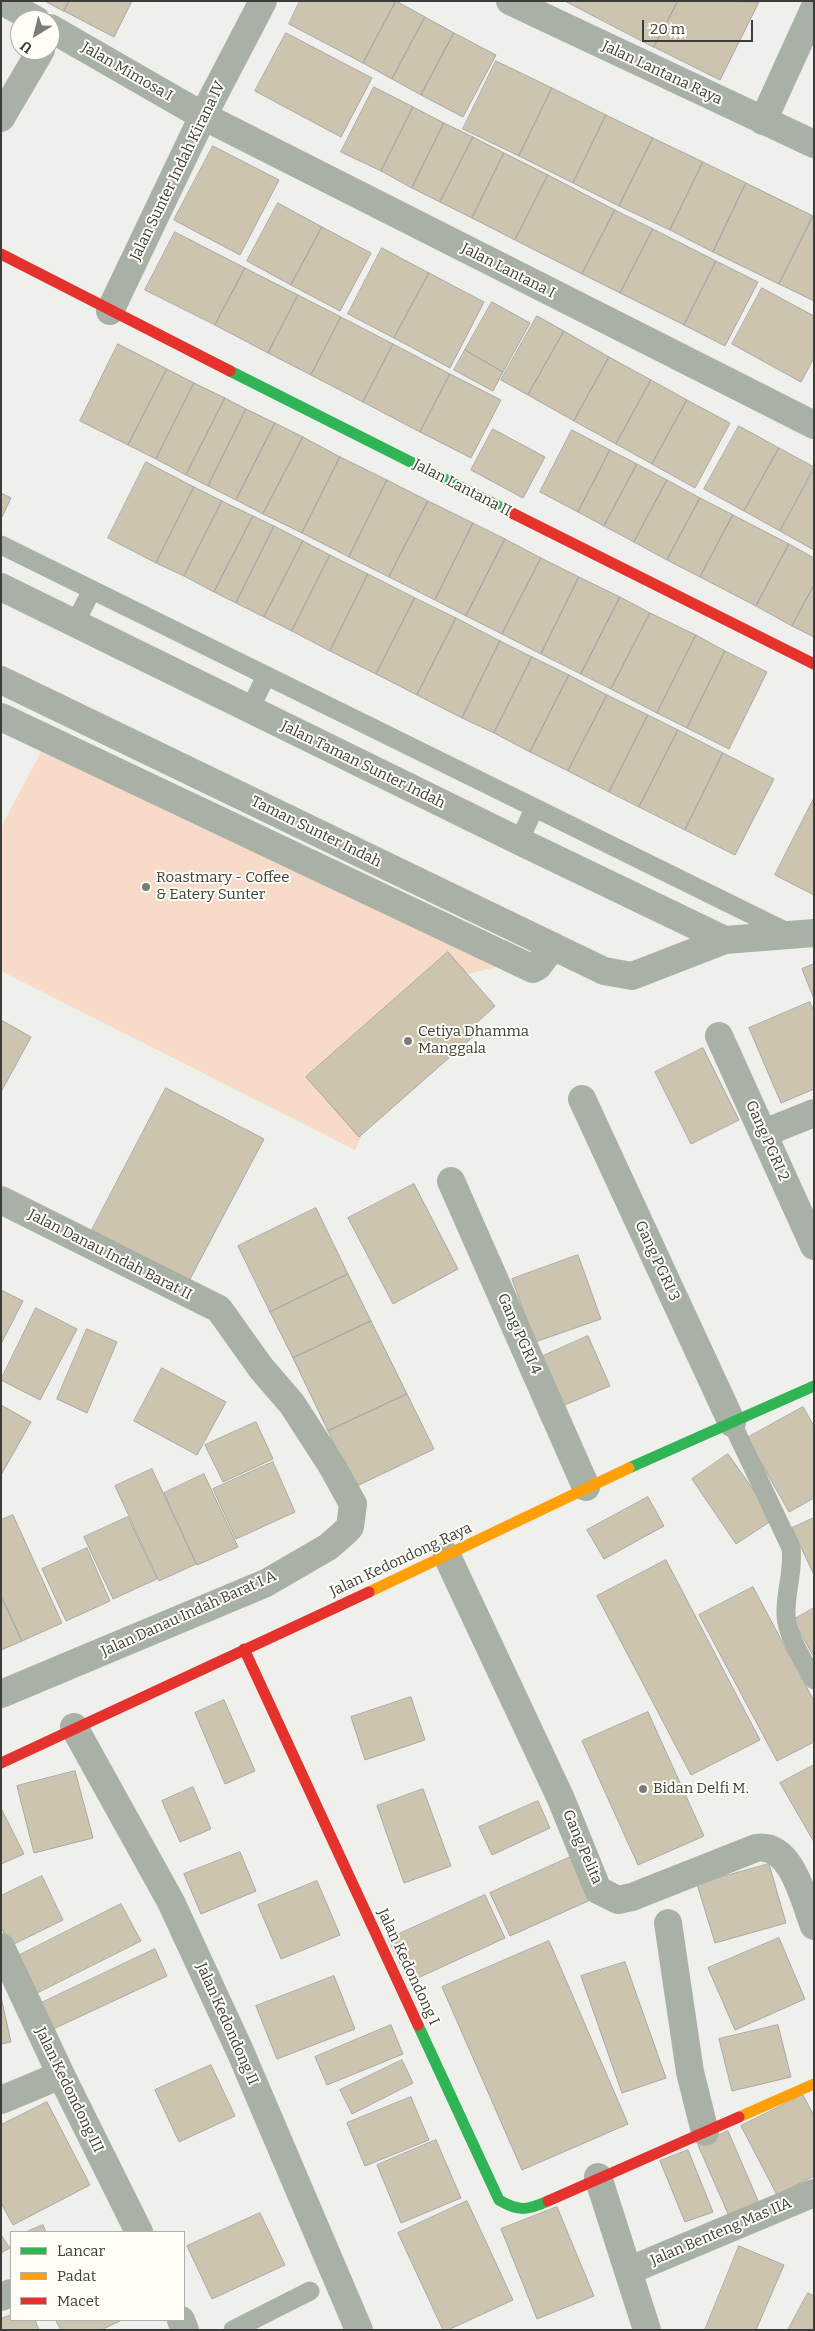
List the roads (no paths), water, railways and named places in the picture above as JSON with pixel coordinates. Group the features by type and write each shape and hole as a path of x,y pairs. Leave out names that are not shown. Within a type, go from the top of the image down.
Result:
{"street":[{"name":"Jalan Mimosa I","path":"2,1 15,10"},
{"name":"Jalan Sunter Indah Kirana IV","path":"110,311 203,116 263,1"},
{"name":"Jalan Lantana Raya","path":"510,1 547,9 763,121 814,144"},
{"path":"763,121 814,9"},
{"name":"Jalan Mimosa I","path":"60,39 203,116"},
{"path":"1,118 31,60"},
{"name":"Jalan Lantana I","path":"203,116 814,425"},
{"name":"Jalan Lantana II","path":"1,254 110,311 814,664"},
{"name":"Jalan Taman Sunter Indah","path":"1,587 518,841 725,940"},
{"name":"Taman Sunter Indah","path":"4,689 604,971 632,976 725,940"},
{"path":"1,717 533,969 538,966 553,946"},
{"path":"725,940 802,933"},
{"name":"Gang PGRI 2","path":"719,1036 814,1246"},
{"name":"Gang PGRI 3","path":"582,1099 732,1423"},
{"path":"764,1132 814,1113"},
{"name":"Gang PGRI 4","path":"451,1181 586,1487"},
{"name":"Jalan Danau Indah Barat II","path":"1,1200 219,1309"},
{"name":"Jalan Danau Indah Barat I A","path":"1,1694 266,1583 328,1546 350,1527 353,1504 332,1466 292,1404 261,1368 219,1309"},
{"name":"Jalan Kedondong Raya","path":"1,1763 74,1727 447,1556 586,1487 814,1386"},
{"name":"Gang Pelita","path":"447,1556 561,1800 598,1890 618,1900 632,1897 740,1854 766,1846 780,1854 792,1869 814,1926"},
{"name":"Jalan Kedondong I","path":"244,1649 499,2200 511,2207 529,2209 598,2177 814,2084"},
{"name":"Jalan Kedondong II","path":"74,1727 171,1902 240,2051 358,2330"},
{"path":"668,1923 690,2072 705,2132"},
{"name":"Jalan Kedondong III","path":"1,1947 61,2075 139,2231"},
{"path":"1,2100 61,2075"},
{"path":"598,2177 647,2330"},
{"name":"Jalan Benteng Mas IIA","path":"628,2271 814,2193"}],"lane":[{"path":"1,545 534,809 802,933"},
{"path":"75,623 92,590"},
{"path":"250,708 266,676"},
{"path":"518,841 534,809"},
{"path":"732,1423 790,1548 792,1568 786,1616 788,1628 814,1680"},
{"path":"233,2330 310,2291"}],"place":[{"name":"Roastmary - Coffee & Eatery Sunter","path":"146,887"},
{"name":"Cetiya Dhamma Manggala","path":"408,1041"},
{"name":"Bidan Delfi M.","path":"643,1789"}]}
